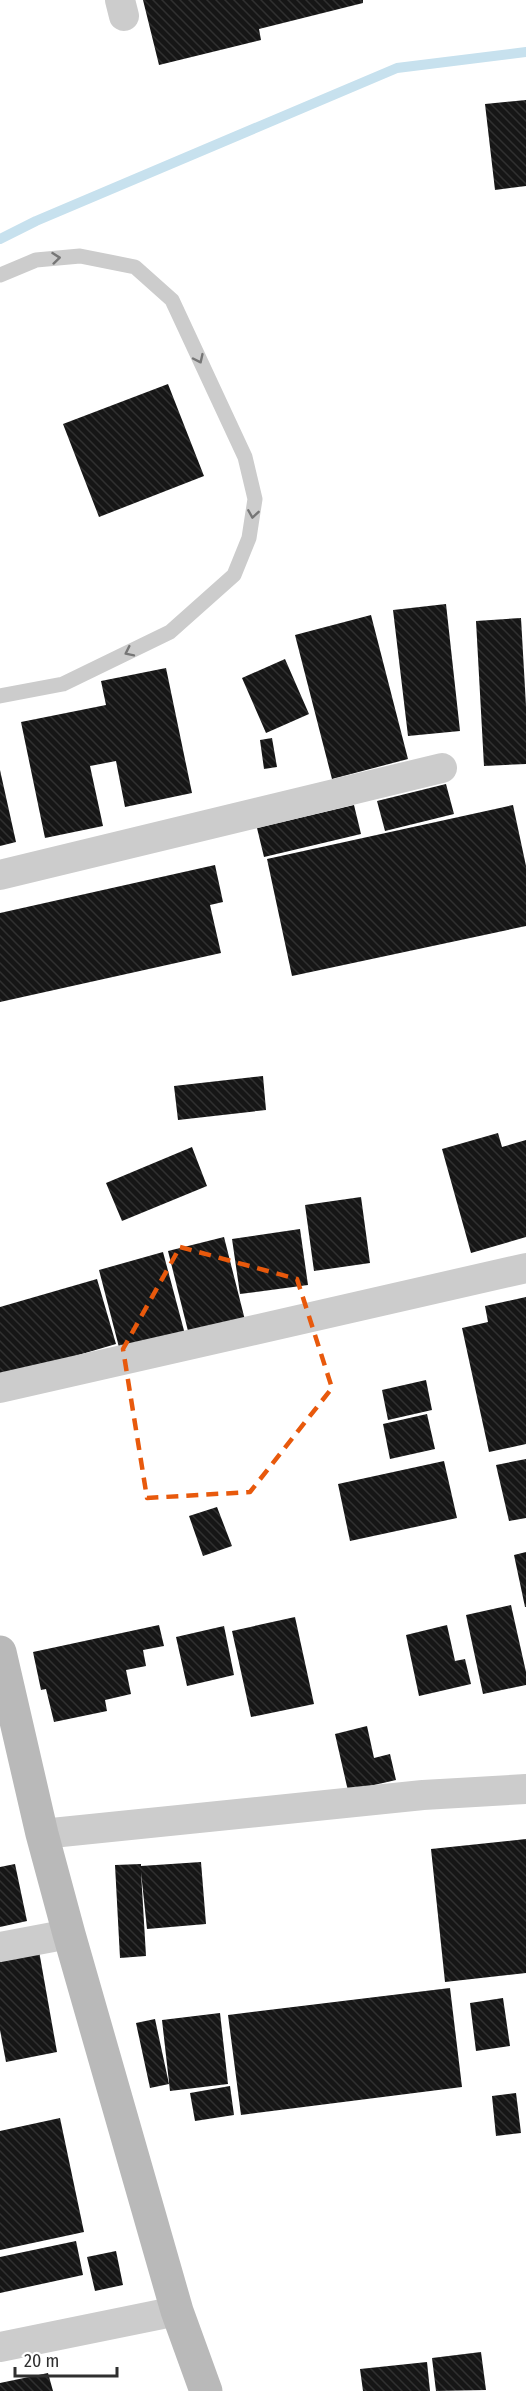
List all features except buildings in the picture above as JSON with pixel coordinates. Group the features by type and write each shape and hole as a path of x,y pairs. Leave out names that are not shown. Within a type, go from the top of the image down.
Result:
{"street":[{"path":"0,875 442,768"},
{"path":"0,1388 526,1268"},
{"path":"0,1652 42,1834 69,1934 177,2312 206,2391"},
{"path":"42,1834 423,1795 526,1789"},
{"path":"0,1947 69,1934"},
{"path":"0,2346 177,2312"}],"lane":[{"path":"0,275 36,260 80,256 135,267 172,300 245,457 255,499 249,538 234,575 170,632 63,684 0,696"}],"highlighted area":[{"path":"180,1247 297,1279 332,1388 250,1492 147,1498 123,1349"}],"waterway":[{"path":"0,239 36,221 397,68 526,52"}]}
